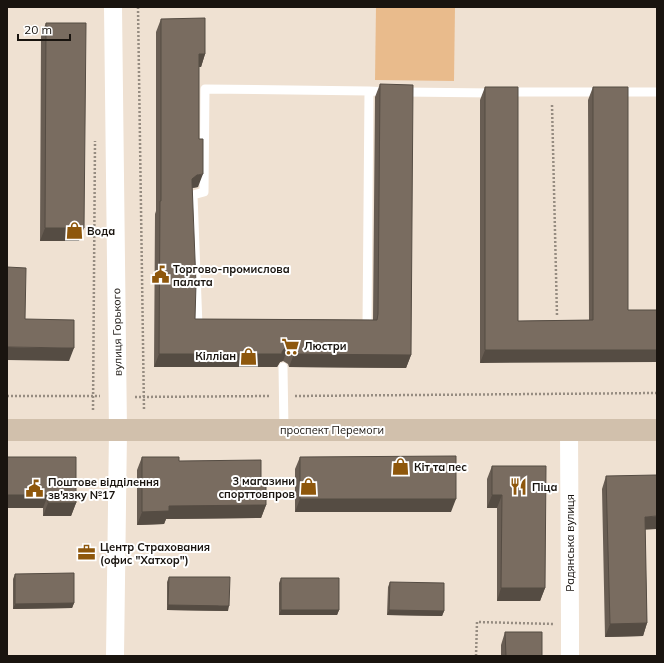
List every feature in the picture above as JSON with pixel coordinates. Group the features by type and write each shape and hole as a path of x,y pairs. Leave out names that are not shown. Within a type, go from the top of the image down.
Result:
{"main road":[{"name":"проспект Перемоги","path":"7,430 657,430"}],"street":[{"name":"вулиця Горького","path":"113,7 118,397 115,656"},
{"name":"Радянська вулиця","path":"569,430 570,656"}],"lane":[{"path":"214,326 198,326 197,303 193,195 204,192 205,89 457,93 657,92"},
{"path":"352,327 367,327 369,92"},
{"path":"283,367 284,430"}],"path":[{"path":"138,7 145,431"},
{"path":"552,92 557,316"},
{"path":"93,431 95,134"},
{"path":"7,396 144,397 657,393"},
{"path":"476,656 477,622 570,624"}],"shaded area":[{"path":"376,7 455,7 454,81 375,80"}],"building":[{"path":"205,18 205,54 199,54 199,139 203,139 203,174 197,175 192,179 196,284 195,319 377,320 380,84 413,85 411,355 294,354 293,351 288,348 284,349 282,354 159,354 161,19"},
{"path":"46,23 86,23 84,228 45,228"},
{"path":"485,87 518,87 518,321 593,320 593,87 628,87 628,310 657,310 657,350 485,350"},
{"path":"7,267 26,268 25,319 74,320 74,348 7,347"},
{"path":"456,456 456,499 300,499 300,457"},
{"path":"7,457 76,457 76,503 48,503 48,495 7,495"},
{"path":"142,457 179,457 179,461 261,460 261,483 266,483 266,505 169,506 169,511 142,512"},
{"path":"492,466 546,466 545,588 501,588 502,495 492,495"},
{"path":"657,475 657,516 645,517 647,623 610,624 606,476"},
{"path":"74,573 74,603 15,604 15,574"},
{"path":"169,577 230,577 229,606 168,605"},
{"path":"281,578 339,578 339,610 281,610"},
{"path":"390,582 444,583 444,611 389,610"},
{"path":"505,632 542,632 542,656 506,656"}],"place":[{"name":"Вода","path":"74,231"},
{"name":"Торгово-промислова палата","path":"160,275"},
{"name":"Люстри","path":"291,346"},
{"name":"Кілліан","path":"249,356"},
{"name":"Кіт та пес","path":"401,467"},
{"name":"3 магазини спорттовпров","path":"308,487"},
{"name":"Піца","path":"519,487"},
{"name":"Поштове відділення зв'язку №17","path":"35,488"},
{"name":"Центр Страхования (офис \"Хатхор\")","path":"87,553"}]}
